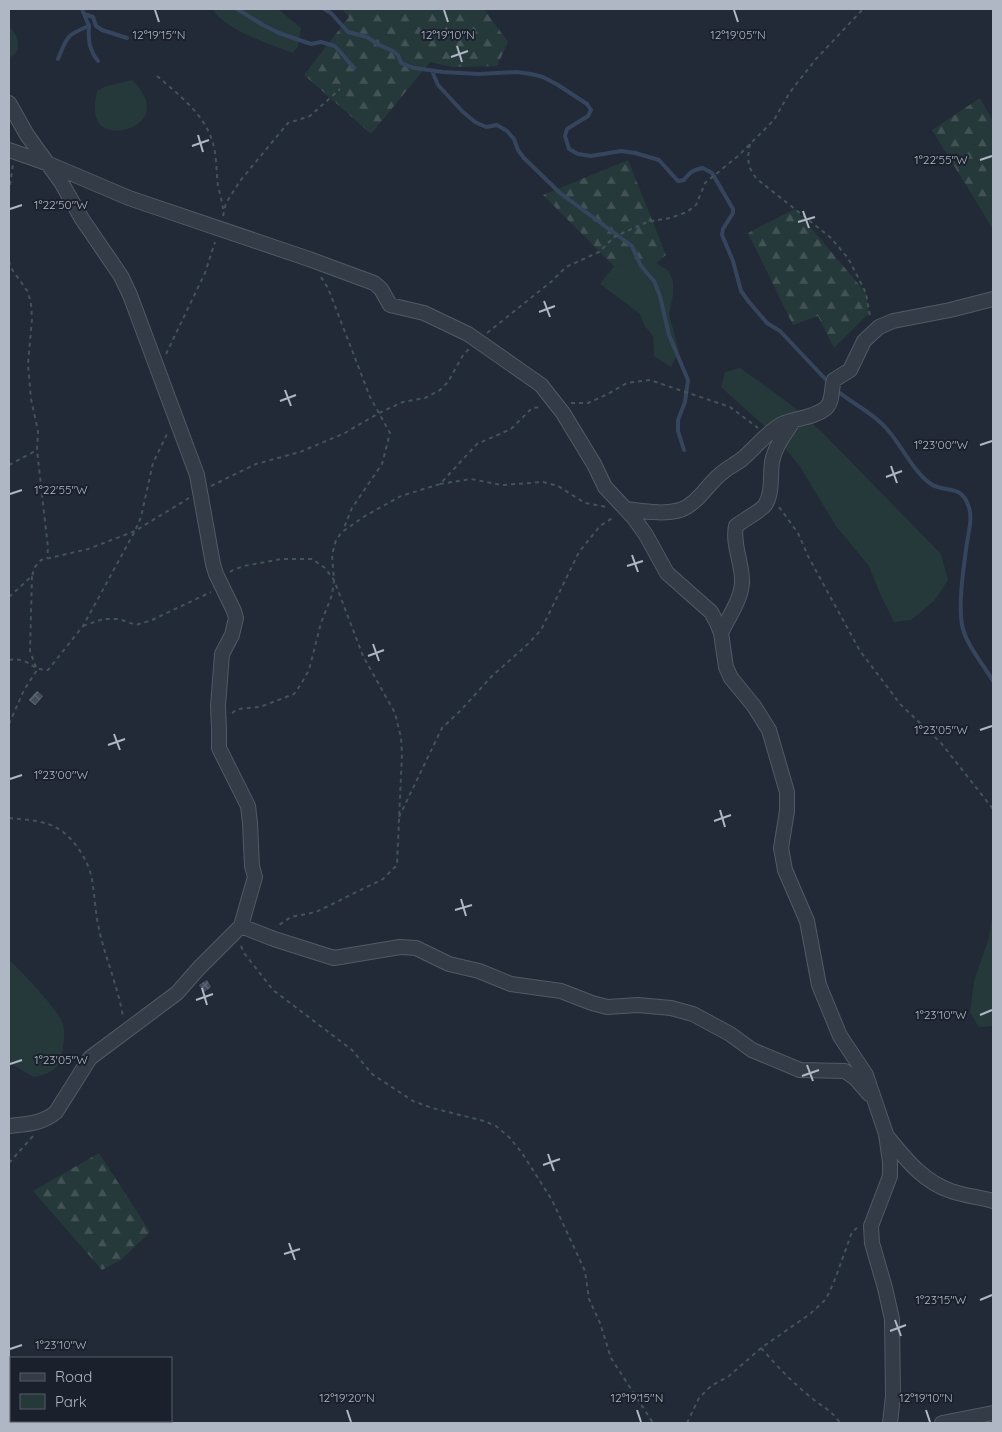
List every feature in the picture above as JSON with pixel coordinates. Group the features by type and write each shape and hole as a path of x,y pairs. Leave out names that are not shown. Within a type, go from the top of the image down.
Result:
{"street":[{"path":"9,103 27,135 49,164 82,219 121,276 130,295 198,475 213,564 236,618 232,635 222,654 218,706 219,748 248,806 252,866 255,877 241,926 199,968 177,994 90,1058 56,1112 48,1119 36,1123 9,1126"},
{"path":"9,150 49,164 129,198 374,283 381,290 390,305 424,313 468,334 542,385 564,413 605,486 646,535 666,573 711,612 721,633 726,667 731,678 754,706 769,730 786,792 787,811 781,848 785,870 807,921 819,985 840,1036 866,1075 886,1134 890,1176 871,1226 872,1244 892,1319 893,1396 890,1423"},
{"path":"626,509 665,512 690,506 722,472 740,461 782,424 826,408 831,400 831,389 834,380 850,370 864,341 878,327 893,321 993,300"},
{"path":"721,633 737,600 742,584 734,535 736,526 747,516 764,506 770,493 772,463 776,449 794,420"},
{"path":"241,926 334,958 400,946 416,948 449,964 479,971 511,984 561,991 608,1007 638,1005 672,1008 693,1014 730,1034 752,1050 800,1070 845,1071 855,1078 874,1101"},
{"path":"886,1134 911,1165 934,1184 993,1202"},
{"path":"942,1423 993,1413"}],"path":[{"path":"157,76 183,98 199,116 212,139 218,185 224,211"},
{"path":"158,369 206,273 226,203 240,181 288,123 310,116 340,89"},
{"path":"750,144 747,159 750,171 830,237 848,258 866,293 870,320"},
{"path":"219,729 227,716 238,709 260,707 294,694 309,670 321,623 332,595 334,580 332,554 336,540 342,532 352,508 382,464 390,433 370,397 328,288 309,259"},
{"path":"9,261 11,268 28,292 31,304 32,319 28,364 31,399 38,431 37,450 48,548 47,558"},
{"path":"440,484 477,444 511,429 532,408 556,404 588,403 628,383 650,380 730,407 768,435"},
{"path":"9,660 25,660 37,670 48,670 83,626 138,524 154,463 168,432"},
{"path":"9,465 37,450"},
{"path":"342,532 365,516 401,496 440,484 471,479 502,485 542,482 558,486 585,503 626,509"},
{"path":"770,493 798,534 860,651 901,705 941,743 993,809"},
{"path":"398,819 442,728 540,630 579,552 600,526 626,509"},
{"path":"83,626 103,619 119,619 136,625 152,620 212,591 232,570 281,559 312,559 325,568 334,580 363,656 395,713 402,738 397,865 384,879 316,912 291,917 263,935 241,946 244,953 273,990 352,1050 372,1074 413,1101 496,1126 522,1153 552,1200 580,1258 585,1271 590,1299 611,1358 653,1423"},
{"path":"32,576 30,651 37,670"},
{"path":"9,724 24,690 37,670"},
{"path":"9,818 37,821 60,828 71,838 81,852 91,878 99,928 120,1004 125,1032"},
{"path":"9,1163 48,1119"},
{"path":"687,1423 699,1398 711,1386 729,1376 761,1348 810,1314 826,1299 852,1232 876,1211"},
{"path":"761,1348 785,1376 810,1398 828,1409 840,1423"}],"green space":[{"path":"212,9 278,9 301,28 298,47 293,53 249,36 228,24"},
{"path":"342,9 484,9 508,42 497,66 452,67 430,62 371,134 304,75 349,17"},
{"path":"9,26 17,38 18,48 9,58"},
{"path":"132,80 144,95 147,107 144,118 136,125 126,129 115,131 105,128 98,122 95,115 97,91 104,87"},
{"path":"980,98 993,121 993,229 932,130"},
{"path":"628,160 666,255 656,263 614,266 543,195"},
{"path":"795,209 866,293 869,313 834,348 818,316 793,325 748,233"},
{"path":"656,263 669,271 673,282 673,295 669,314 679,351 671,367 654,356 653,336 644,325 640,314 600,284 614,266"},
{"path":"740,368 790,404 822,432 941,554 948,580 934,601 911,620 894,622 869,566 836,526 799,465 773,434 721,387 725,372"},
{"path":"993,910 993,1026 979,1027 970,1013 974,981 989,938"},
{"path":"9,960 48,1001 63,1025 62,1055 58,1065 51,1072 34,1077 9,1063"},
{"path":"99,1153 150,1232 121,1260 102,1270 33,1191"}],"building":[{"path":"37,690 44,696 35,706 28,700"},
{"path":"207,979 212,987 204,993 198,985"}],"waterway":[{"path":"82,9 84,14 93,17 96,26 102,30 127,38"},
{"path":"237,9 279,33 311,44 321,42 335,46 354,68"},
{"path":"324,9 331,13 348,32 367,37 393,51 398,55 401,63 414,68 479,74 517,72 543,77 558,85 587,104 591,110 588,116 567,129 565,136 569,149 578,154 591,156 621,151 635,153 659,160 678,181 684,180 692,172 703,168 712,173 733,209 733,213 723,229 722,235 733,261 741,291 767,323 780,331 830,384"},
{"path":"58,59 68,38 89,26 84,14"},
{"path":"89,26 90,44 98,61"},
{"path":"432,71 438,85 462,111 475,122 486,127 497,125 507,131 514,139 518,150 524,158 560,193 632,246 641,266 654,281 660,296 669,335 688,380 685,402 678,420 678,431 684,450"},
{"path":"835,389 880,422 925,479 936,487 957,492 965,498 970,519 962,584 962,625 971,647 993,681"}]}
